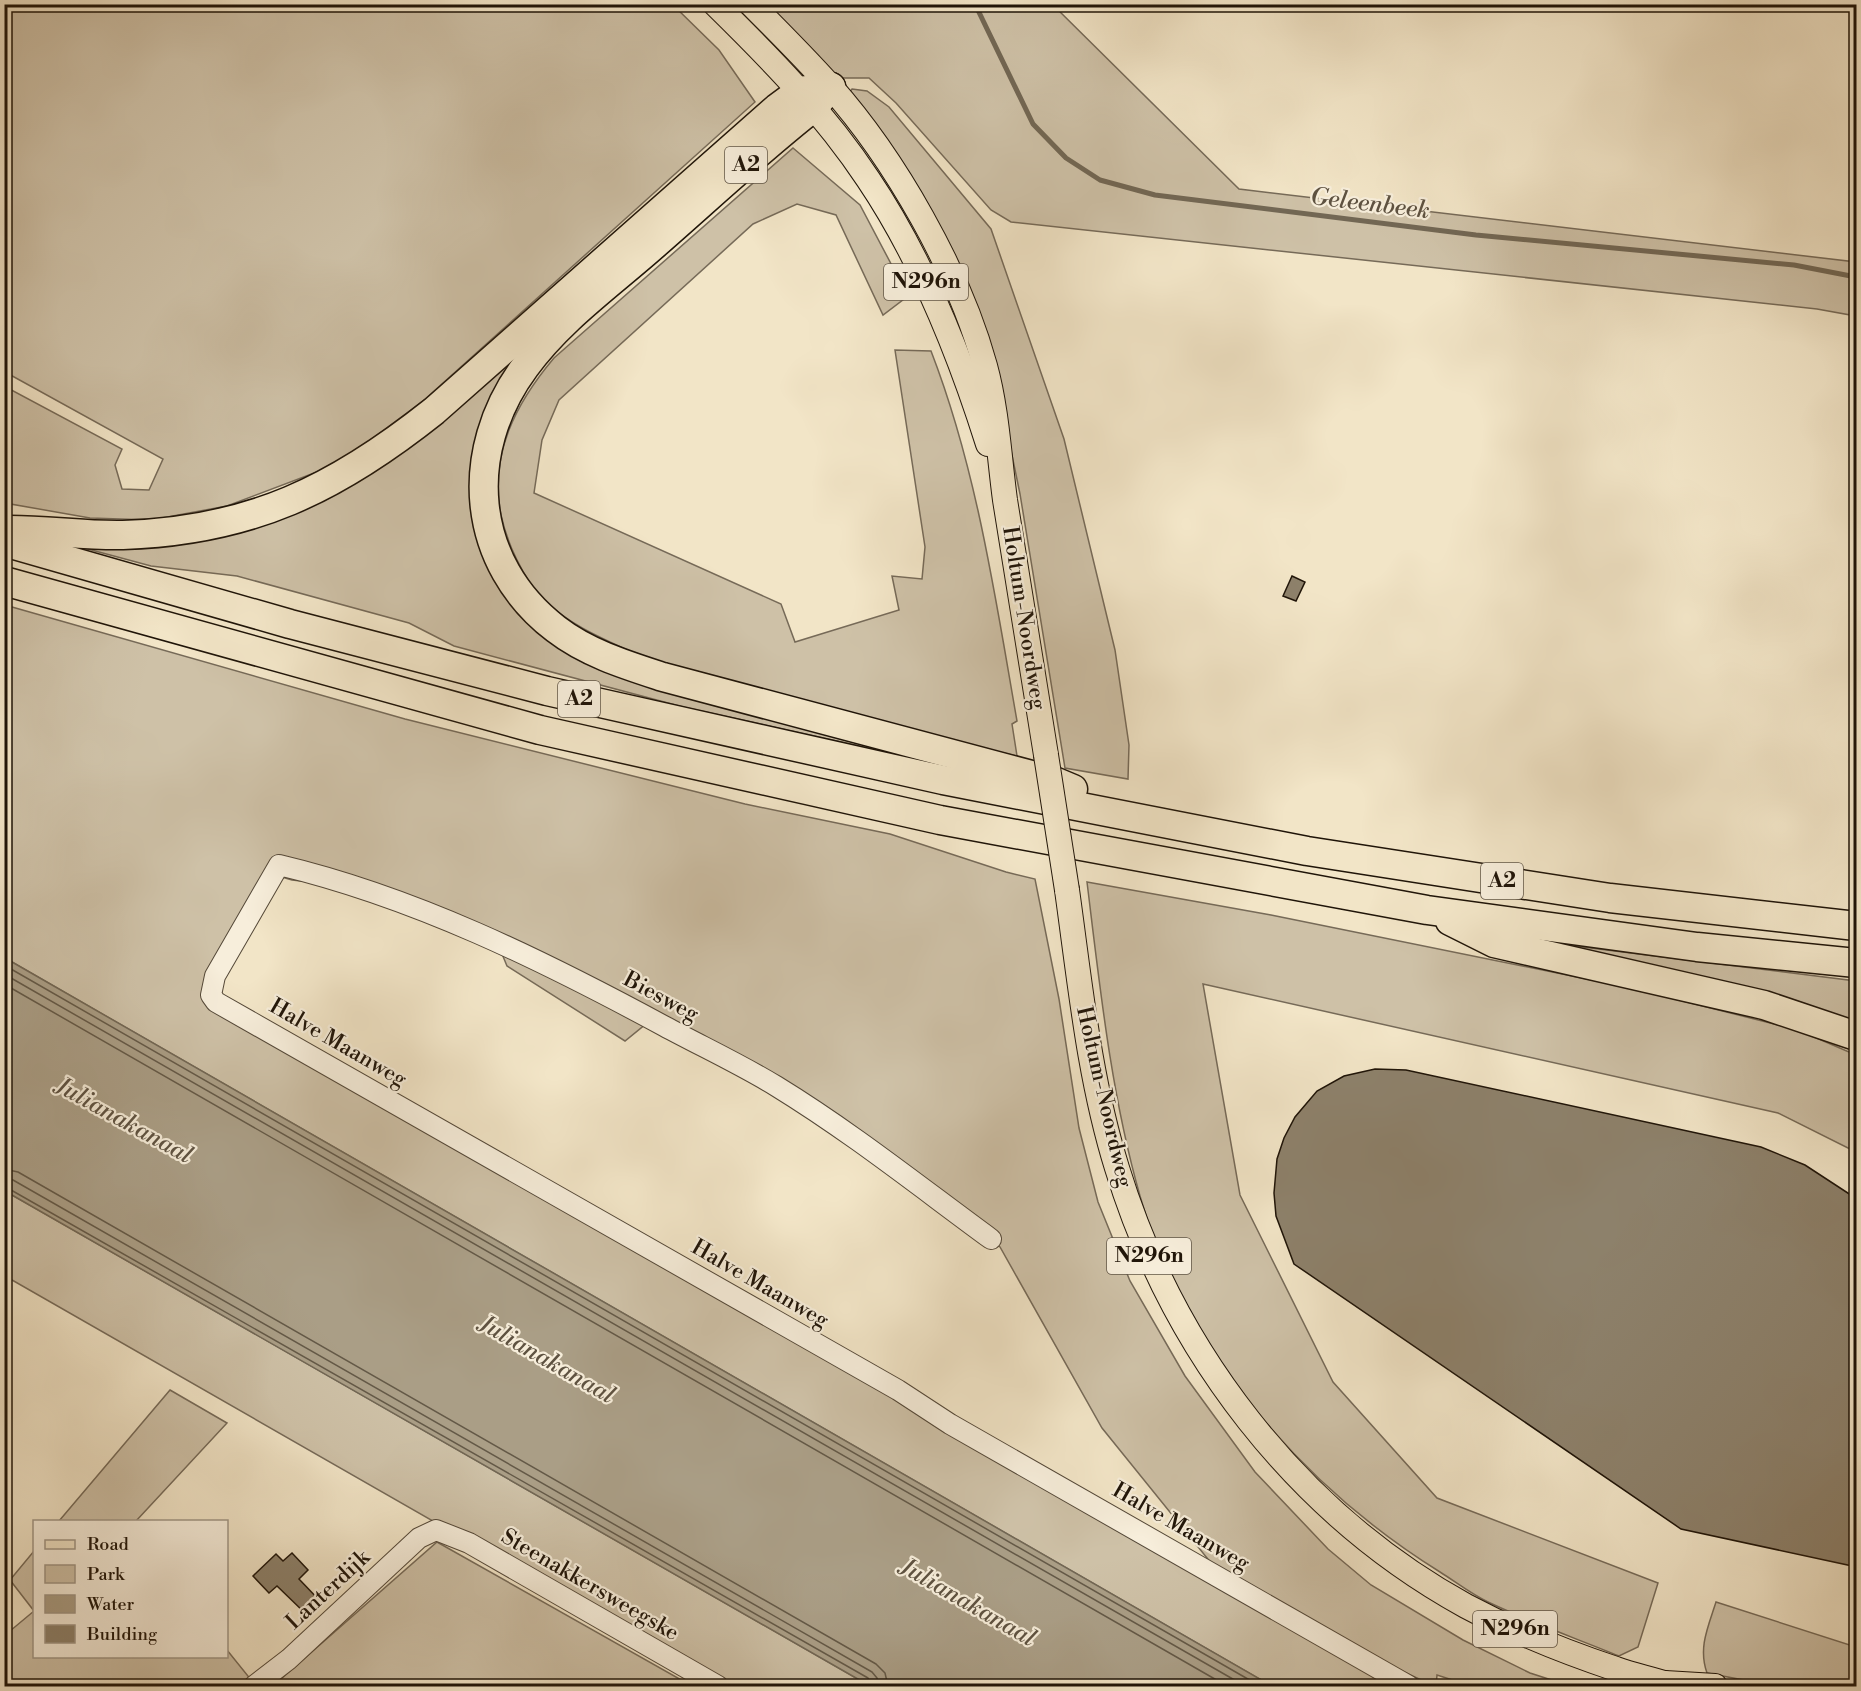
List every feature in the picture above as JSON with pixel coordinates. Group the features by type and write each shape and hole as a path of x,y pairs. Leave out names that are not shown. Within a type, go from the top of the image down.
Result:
{"highway":[{"name":"A2","path":"4,530 42,529 120,535 205,527 261,513 341,477 387,448 434,411 815,95"},
{"name":"A2","path":"815,95 584,306 525,367 495,418 485,459 483,479 485,514 498,556 514,584 542,617 571,639 607,657 663,677 1054,781 1161,823"},
{"name":"A2","path":"4,542 267,618 547,691 920,775 1307,850 1610,898 1857,926"},
{"name":"A2","path":"4,581 529,727 940,820 1427,910 1697,947 1857,963"},
{"name":"A2","path":"1427,910 1494,943 1782,1009 1857,1035"}],"main road":[{"name":"Holtum-Noordweg","path":"715,4 815,95 877,147 917,210 957,290 985,366 998,424 1005,498 1090,1049 1107,1127 1128,1202 1141,1238 1174,1306 1214,1373 1243,1413 1305,1485 1378,1549 1424,1581 1508,1626 1616,1669 1669,1685 1715,1686"},
{"name":"Holtum-Noordweg","path":"751,4 815,95"}],"street":[{"name":"Biesweg","path":"276,868 279,865 294,869 404,904 457,925 591,987 776,1085 881,1157 991,1239"},
{"name":"Halve Maanweg","path":"276,868 215,976 211,994 216,1002 898,1390 950,1424 1409,1686"},
{"name":"Lanterdijk","path":"254,1686 289,1659 419,1538 436,1530"},
{"name":"Steenakkersweegske","path":"436,1530 469,1543 718,1686"}],"green space":[{"path":"5,5 673,5 719,50 755,102 423,401 338,464 227,506 151,520 90,518 5,503 4,386 122,449 115,465 122,489 149,490 163,459 5,372"},
{"path":"765,5 1053,5 1239,189 1856,262 1856,316 1817,309 1011,222 991,210 896,103 869,78 840,78"},
{"path":"852,89 867,91 889,107 991,229 1064,439 1115,650 1129,745 1128,779 1065,768 1020,494 992,358 848,94"},
{"path":"793,148 860,205 908,296 883,315 836,215 797,204 753,224 559,400 542,440 534,493 781,604 795,642 899,610 892,576 922,579 925,547 895,350 931,351 961,441 983,534 1017,721 1012,724 1017,756 741,695 688,678 597,636 563,616 536,591 517,560 507,537 498,493 502,450 517,411 540,375 554,358"},
{"path":"566,317 478,463 535,621 923,760 683,707 454,646 409,623 237,576 151,566 58,541 245,524"},
{"path":"5,605 405,719 745,804 890,834 1006,872 1035,879 1059,999 1079,1128 1098,1202 1130,1281 1185,1376 1255,1472 1328,1549 1371,1585 1463,1640 1530,1673 1570,1686 1471,1686 1437,1675 1436,1686 1434,1686 1398,1669 1396,1686 1272,1686 5,958","holes":["275,875 292,880 328,884 500,949 507,966 625,1041 646,1024 794,1101 1000,1247 1102,1428 1224,1579 209,1000"]},
{"path":"1087,882 1271,915 1631,988 1798,1030 1856,1055 1856,1152 1778,1113 1203,984 1240,1195 1333,1382 1437,1498 1658,1583 1638,1647 1619,1656 1504,1609 1470,1592 1390,1538 1342,1500 1298,1457 1256,1411 1219,1361 1187,1309 1160,1254 1140,1196 1114,1080"},
{"path":"1511,938 1856,981 1856,1026"},
{"path":"5,1191 870,1686 721,1686 5,1276"},
{"path":"170,1390 227,1423 137,1520 60,1520"},
{"path":"437,1542 692,1686 273,1686"},
{"path":"33,1552 33,1610 10,1580"},
{"path":"1716,1602 1856,1647 1856,1686 1775,1686 1707,1673 1703,1655 1704,1646"},
{"path":"33,1612 33,1658 228,1658 228,1651 252,1681 245,1686 5,1686 4,1636"}],"water":[{"name":"Julianakanaal","path":"5,958 1272,1686 870,1686 5,1191"}],"building":[{"path":"1292,576 1305,582 1296,601 1283,596"},
{"path":"1375,1069 1406,1070 1761,1147 1805,1165 1857,1199 1857,1567 1681,1529 1294,1264 1276,1216 1274,1193 1277,1159 1284,1138 1295,1117 1317,1091 1344,1076"},
{"path":"292,1553 308,1570 299,1579 320,1601 306,1614 277,1586 269,1593 253,1576 276,1554 283,1561"}],"waterway":[{"name":"Geleenbeek","path":"975,4 1033,124 1066,158 1100,180 1155,195 1476,235 1794,265 1856,277"}]}
